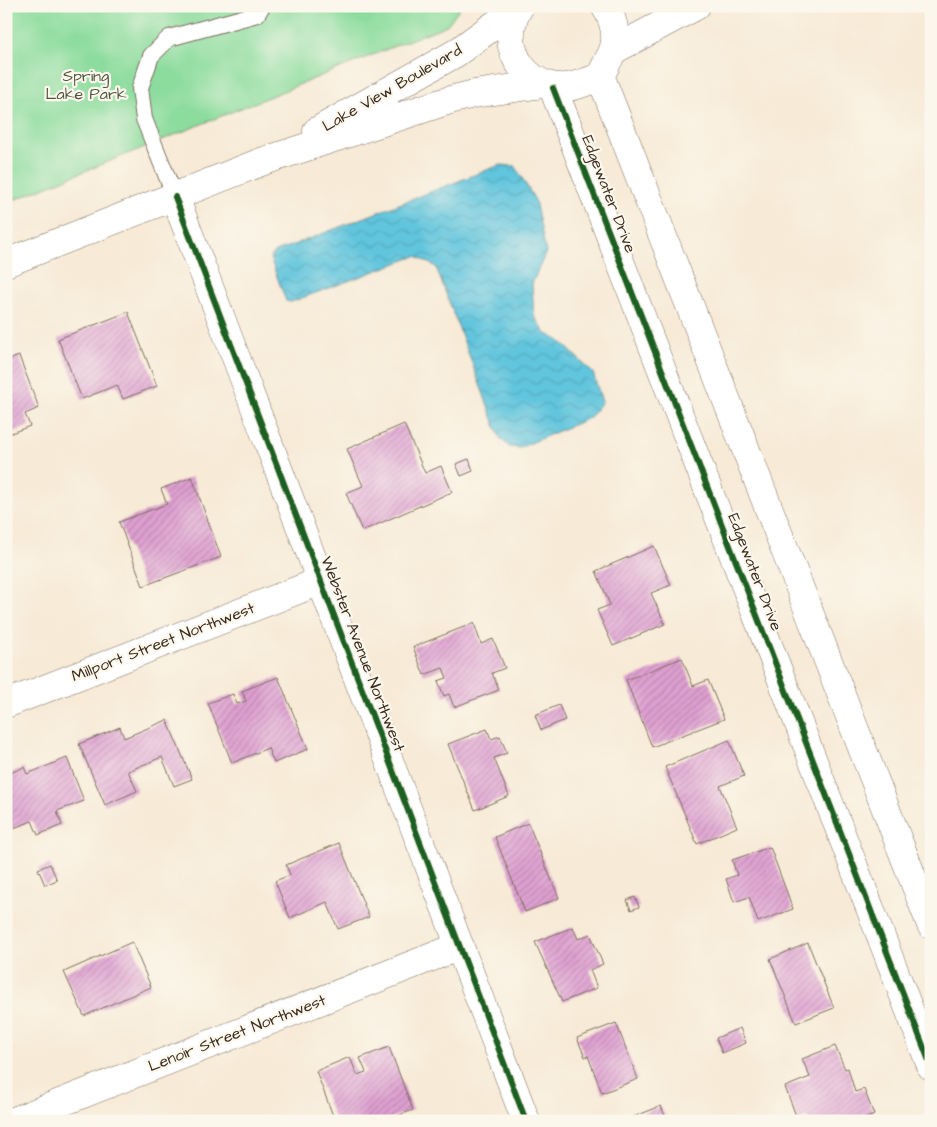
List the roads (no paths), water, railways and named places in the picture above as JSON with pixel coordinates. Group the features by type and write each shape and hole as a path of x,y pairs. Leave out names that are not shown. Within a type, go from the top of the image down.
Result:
{"street":[{"path":"600,76 614,50 615,35 612,20 605,6"},
{"path":"614,50 696,6"},
{"name":"Lake View Boulevard","path":"261,162 456,53 519,7"},
{"path":"519,7 515,15 511,38 514,53 520,66 530,77 548,86"},
{"name":"Lake View Boulevard","path":"6,264 261,162 450,100 474,94 548,86 572,87 600,76"},
{"name":"Edgewater Drive","path":"600,76 931,925"},
{"name":"Edgewater Drive","path":"548,86 931,1066"},
{"name":"Webster Avenue Northwest","path":"175,197 526,1121"},
{"name":"Millport Street Northwest","path":"6,704 321,581"},
{"name":"Lenoir Street Northwest","path":"14,1121 460,946"}],"lane":[{"path":"175,197 144,119 140,88 151,56 169,38 257,14 262,6"}],"water":[{"path":"500,165 515,166 535,200 546,252 532,284 534,315 545,333 560,341 593,373 602,402 589,418 519,448 509,447 500,438 436,267 416,256 291,302 286,301 270,258 275,252"}],"park label":[{"name":"Spring Lake Park","path":"86,85"}]}
